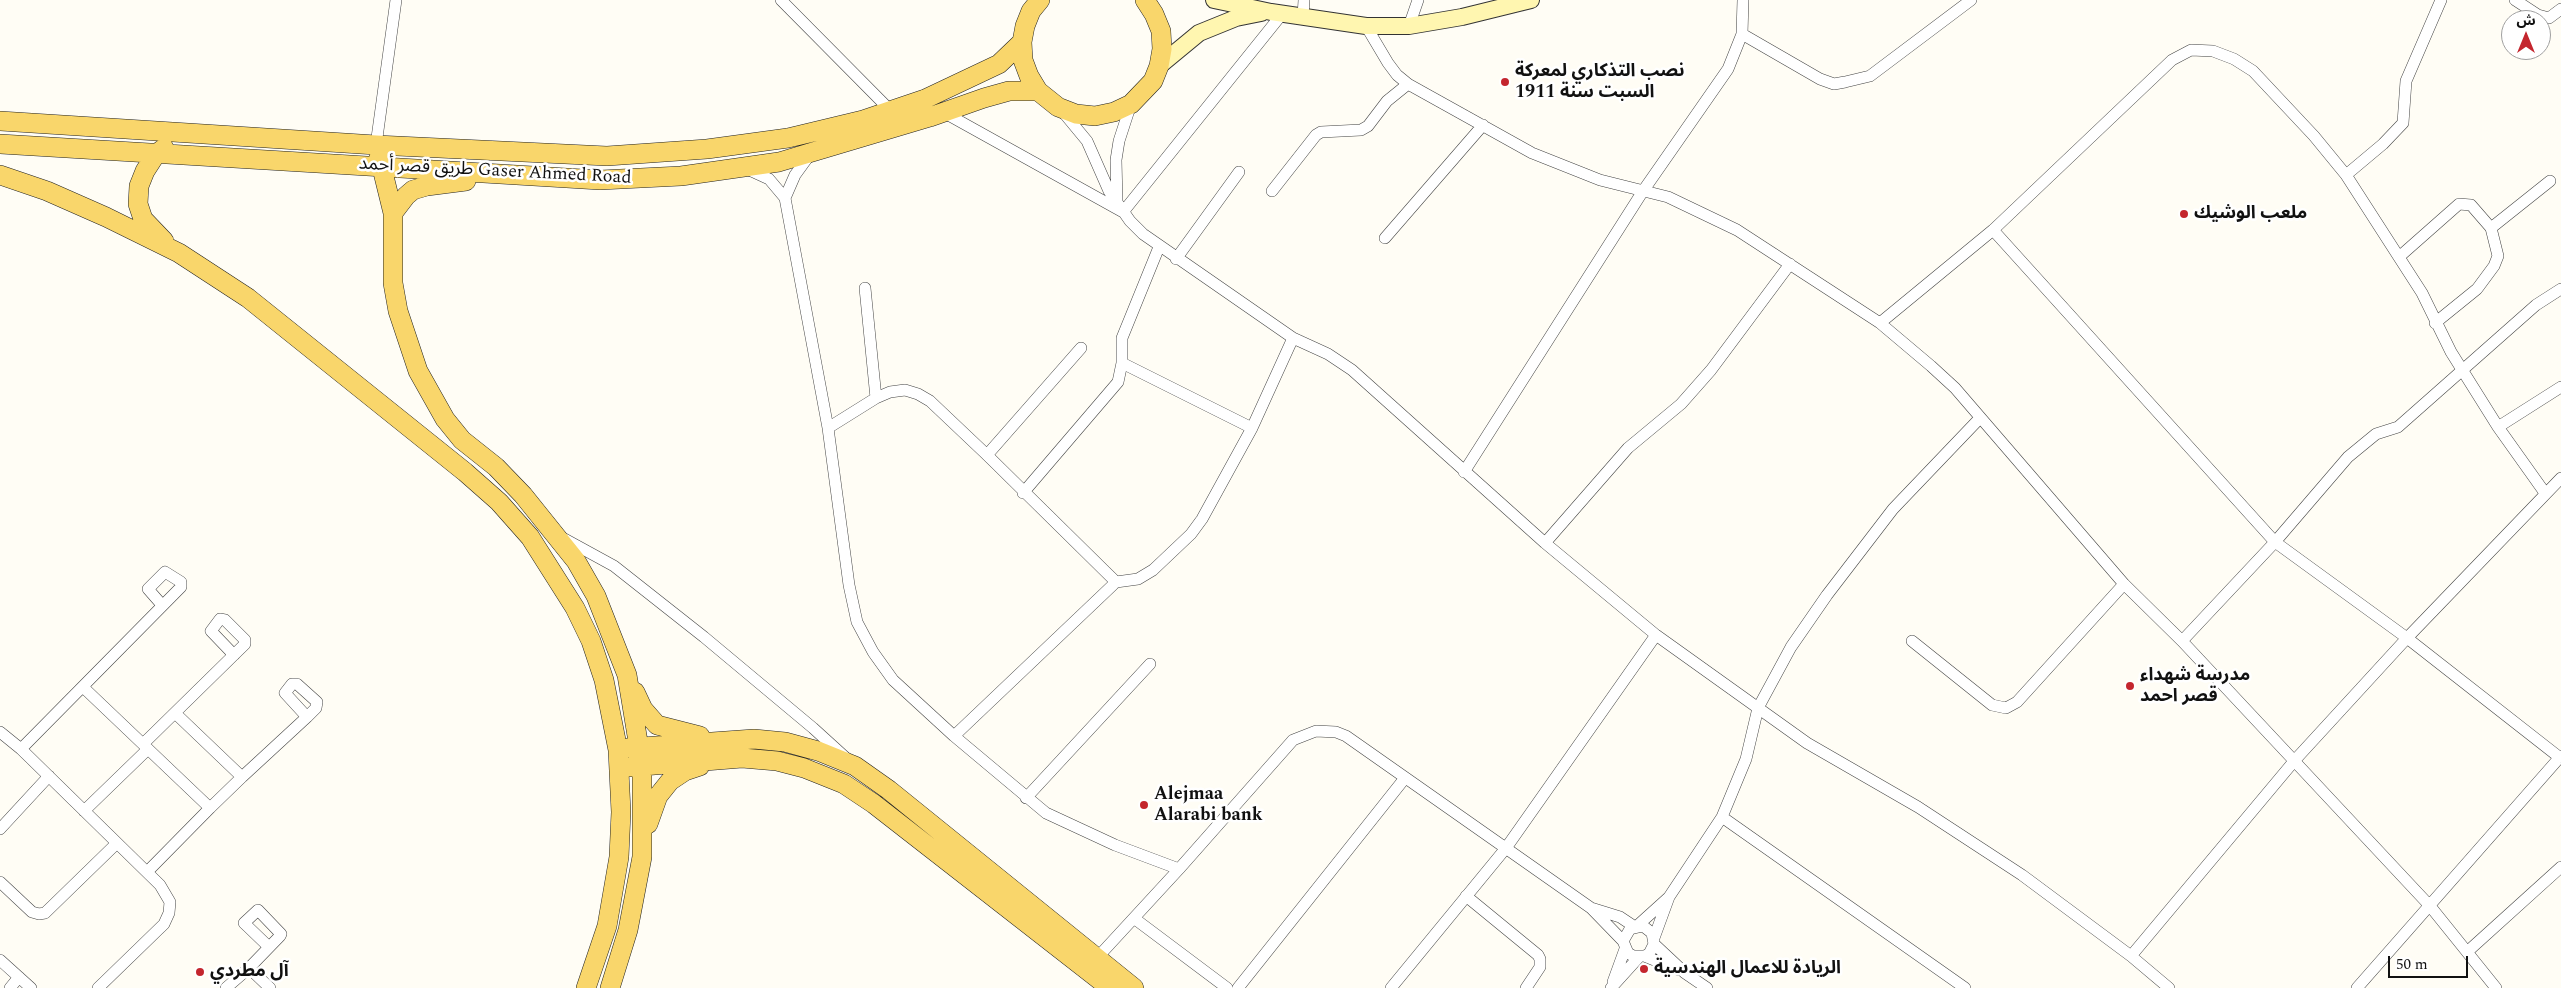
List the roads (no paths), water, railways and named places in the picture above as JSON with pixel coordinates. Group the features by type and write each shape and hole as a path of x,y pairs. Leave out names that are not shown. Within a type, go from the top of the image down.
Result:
{"main road":[{"path":"1032,4 1022,42 1023,60 1029,76 1038,91 1058,107 1076,114 1095,116 1114,112 1131,104 1148,87 1159,66 1162,49 1161,31 1154,14 1145,0"},
{"path":"1214,0 1277,13 1366,26 1409,26 1462,17 1531,0"},
{"path":"1159,66 1199,33 1218,24 1249,14 1277,13"},
{"name":"طريق قصر أحمد Gaser Ahmed Road","path":"0,121 376,145 607,156 698,150 788,138 863,120 891,111 925,99 975,77 999,64 1022,42"},
{"name":"طريق قصر أحمد Gaser Ahmed Road","path":"0,144 600,180 681,176 745,168 811,154 1009,91 1038,91"},
{"path":"178,253 143,219 138,204 139,186 145,171 156,154 171,143 189,134"},
{"path":"376,145 394,213 393,283 407,344 418,370 445,418 462,440 496,467 557,535 576,561 596,596 627,675 643,708 657,725 692,735 785,742 818,751 855,766 897,796 1134,988"},
{"path":"394,213 406,196 413,190 495,174"},
{"path":"0,175 47,191 178,253 248,298 458,466 499,502 530,537 575,608 591,641 604,680 619,759 619,857 607,926 586,988"},
{"path":"627,675 642,766 642,857"},
{"path":"619,759 640,747 754,739"},
{"path":"619,759 642,766 742,758 777,761 804,768 844,784 874,804 1110,988"},
{"path":"610,988 628,930 651,812 658,796 670,781 685,770 742,758"}],"street":[{"path":"376,145 396,0"},
{"path":"781,0 891,111"},
{"path":"1303,17 1304,0"},
{"path":"1409,26 1418,0"},
{"path":"1464,472 1643,191 1734,58 1742,34 1744,0"},
{"path":"1742,34 1820,80 1834,84 1870,76 1972,0"},
{"path":"2346,175 2383,144 2402,123 2406,81 2441,0"},
{"path":"2515,0 2538,15 2549,18 2561,9"},
{"path":"1120,207 1277,13"},
{"path":"1366,26 1388,63 1397,75 1408,84 1532,153 1572,170 1668,197 1728,226 1880,323 1955,388 2124,584 2182,640 2430,906 2496,988"},
{"path":"1880,323 1993,230 2172,60 2192,50 2223,54 2253,71 2314,136 2346,175 2422,293 2436,323 2463,371 2498,426 2545,493"},
{"path":"1272,191 1316,135 1321,132 1356,132 1361,130 1368,126 1387,101 1408,84"},
{"path":"1120,207 1116,160 1119,141 1131,104"},
{"path":"1058,107 1077,126 1087,141 1120,207 1143,234 1176,259 1293,338 1328,354 1352,370 1545,543 1656,635 1808,743 1918,807 2022,875 2131,956 2169,988"},
{"path":"943,112 1120,207"},
{"path":"1385,238 1483,125"},
{"path":"785,198 795,175 811,154"},
{"path":"745,168 769,180 785,198 828,428 849,586 857,622 873,652 894,680 954,736 1046,814 1077,829 1179,868"},
{"path":"1176,259 1239,172"},
{"path":"2491,228 2550,181"},
{"path":"2399,257 2459,204 2471,205 2491,228 2498,256 2494,266 2478,289 2436,323"},
{"path":"1993,230 2275,542 2408,638 2560,757 2357,988"},
{"path":"1024,493 1118,382 1122,363 1122,338 1159,246"},
{"path":"1545,543 1628,448 1681,404 1711,370 1790,264"},
{"path":"865,288 876,398"},
{"path":"2182,640 2275,542 2348,456 2376,434 2398,427 2536,305 2561,289"},
{"path":"954,736 1116,582 1138,579 1147,574 1191,534 1210,506 1252,428 1293,338"},
{"path":"987,456 1081,348"},
{"path":"1122,363 1252,428"},
{"path":"2498,426 2561,387"},
{"path":"828,428 876,398 890,392 905,390 918,394 930,401 1116,582"},
{"path":"1612,987 1642,957 1653,949 1669,897 1722,817 1746,759 1758,708 1790,647 1881,525 1939,459 1980,418"},
{"path":"2131,956 2295,760 2408,638 2561,478"},
{"path":"557,535 614,566 813,728 855,766"},
{"path":"1912,641 1992,705 2006,708 2017,702 2124,584"},
{"path":"21,749 84,688 162,605"},
{"path":"1391,988 1506,848 1656,635"},
{"path":"84,811 175,714 234,655"},
{"path":"1026,798 1150,664"},
{"path":"84,688 210,808"},
{"path":"175,714 242,777"},
{"path":"147,872 242,777 307,717"},
{"path":"1097,958 1135,919 1293,740 1299,736 1316,731 1336,732 1346,736 1591,908 1633,956 1642,957 1685,973"},
{"path":"0,732 21,749 147,872 160,885 170,902 169,913 164,924 98,988"},
{"path":"0,829 49,776"},
{"path":"1238,988 1405,778"},
{"path":"1722,817 1966,988"},
{"path":"0,882 32,912 38,914 45,913 117,843"},
{"path":"2467,952 2561,866"},
{"path":"1466,896 1538,955 1540,967 1526,988"},
{"path":"1612,987 1626,932 1636,926 1669,897"},
{"path":"1591,908 1620,917 1636,926 1648,929 1654,941 1685,973 1707,988"},
{"path":"1135,919 1227,988"},
{"path":"226,988 269,947"},
{"path":"0,960 30,988"},
{"path":"249,968 270,988"},
{"path":"10,988 19,977"}],"place":[{"name":"نصب التذكاري لمعركة السبت سنة 1911","path":"1505,82"},
{"name":"ملعب الوشيك","path":"2184,214"},
{"name":"مدرسة شهداء قصر احمد","path":"2130,686"},
{"name":"Alejmaa Alarabi bank","path":"1144,805"},
{"name":"الريادة للاعمال الهندسية","path":"1644,969"},
{"name":"آل مطردي","path":"200,972"}]}
